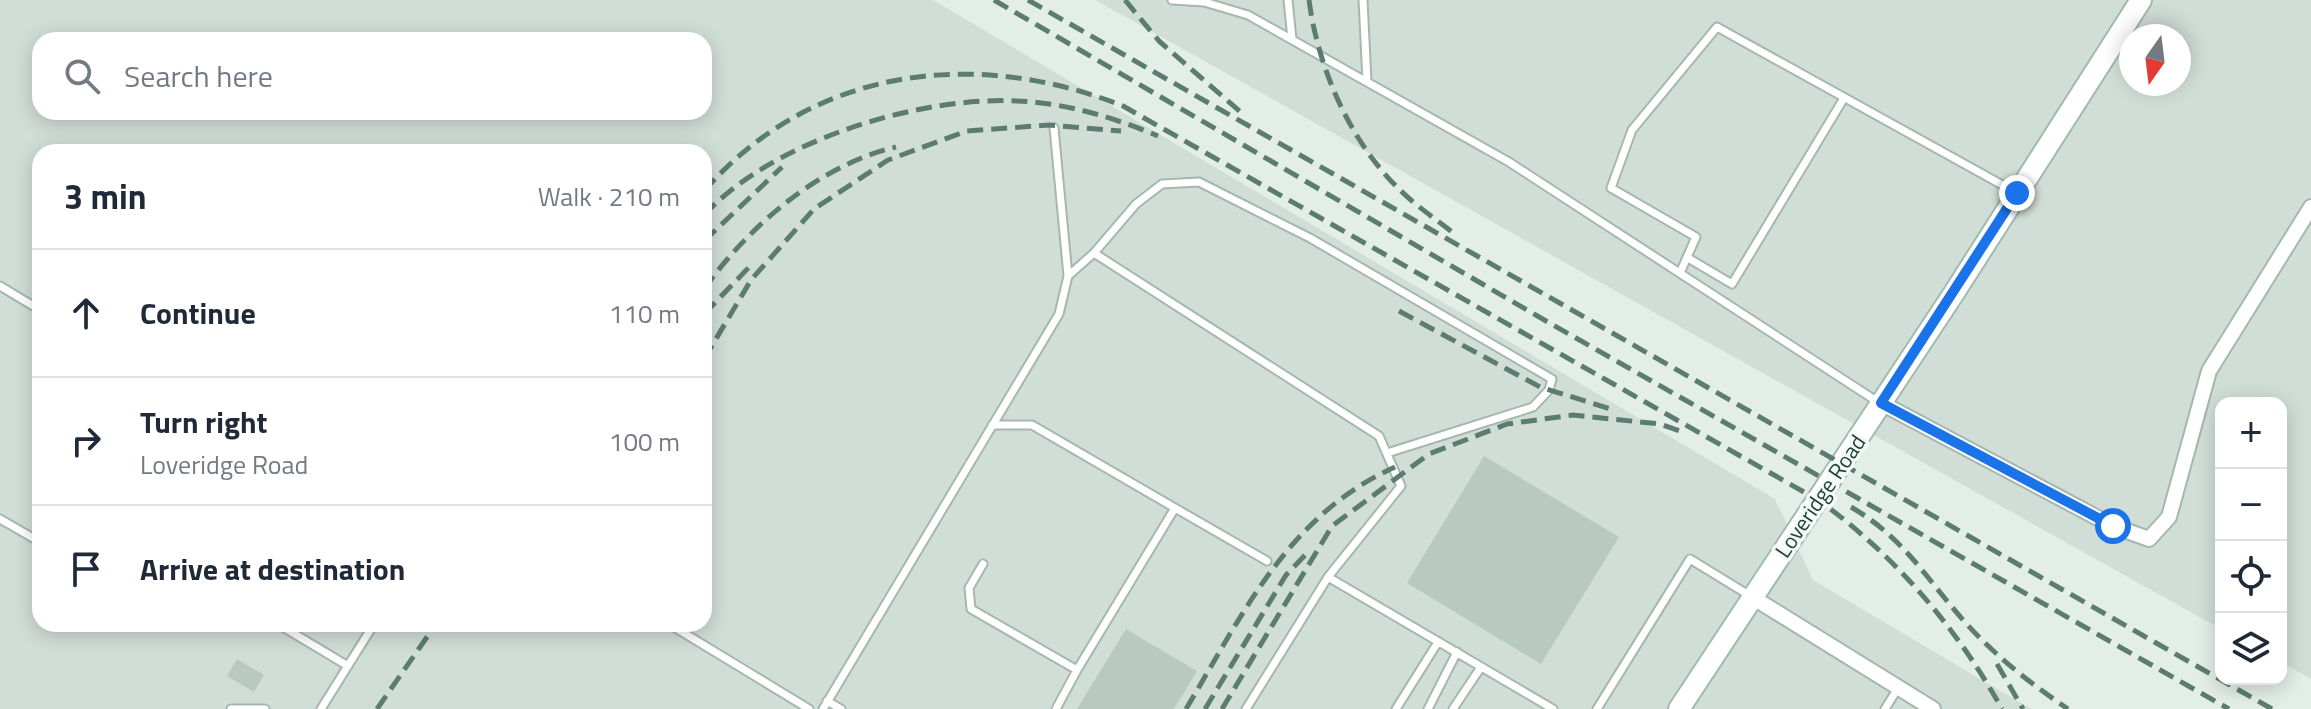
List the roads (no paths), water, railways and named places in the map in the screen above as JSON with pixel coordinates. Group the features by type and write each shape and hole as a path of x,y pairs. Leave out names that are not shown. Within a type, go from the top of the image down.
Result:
{"street":[{"name":"Loveridge Road","path":"1679,709 1881,403 2140,0"},
{"path":"1881,403 2113,526 2149,539 2169,517 2209,371 2311,207"},
{"path":"1752,597 1933,709"}],"lane":[{"path":"1172,0 1204,2 1248,15 1367,81 1509,162 1881,403"},
{"path":"1288,0 1292,39"},
{"path":"1363,0 1367,81"},
{"path":"1680,273 1696,237 1611,188 1632,130 1717,27 2017,193"},
{"path":"1688,258 1732,284 1844,98"},
{"path":"823,709 1059,314 1068,276 1054,128"},
{"path":"1068,276 1094,253 1136,204 1162,184 1199,182 1310,238 1552,379 1549,390 1533,407 1387,453"},
{"path":"1094,253 1379,436 1401,486 1328,577 1246,709"},
{"path":"0,286 32,305"},
{"path":"992,425 1032,425 1267,561"},
{"path":"1056,709 1175,508"},
{"path":"0,519 32,537"},
{"path":"1597,709 1690,559 1752,597"},
{"path":"983,564 969,588 971,609 1077,670"},
{"path":"1328,577 1553,709"},
{"path":"291,632 348,666"},
{"path":"321,709 369,632"},
{"path":"682,632 809,709"},
{"path":"1396,709 1438,642"},
{"path":"1428,709 1457,652"},
{"path":"1453,709 1481,667"},
{"path":"1885,709 1898,688"},
{"path":"827,701 841,709"},
{"path":"231,709 265,709"}],"railway":[{"path":"994,0 1546,321 2229,709"},
{"path":"1028,0 2272,709"},
{"path":"1125,0 1159,41 1243,114"},
{"path":"1309,0 1313,26 1329,77 1366,150 1400,190 1457,236"},
{"path":"712,183 747,149 794,117 845,94 898,80 954,74 1010,77 1067,88 1123,106 1818,500 1872,544 1922,594 1965,650 2002,709"},
{"path":"712,208 768,165 807,145 849,128 936,106 978,101 1053,105 1107,117 1158,136"},
{"path":"712,346 751,280 814,209 888,160 967,131 1049,125 1121,131"},
{"path":"712,279 764,221 813,183 867,156 896,147"},
{"path":"712,233 782,167"},
{"path":"712,306 754,262"},
{"path":"1399,311 1540,387 1614,410"},
{"path":"1222,709 1332,526 1429,454 1507,424 1573,415 1660,424 1680,431"},
{"path":"1186,709 1249,603 1297,540 1325,512 1358,487 1395,467"},
{"path":"1851,507 1900,545 1988,646 2068,709"},
{"path":"1205,709 1286,575 1307,553"},
{"path":"377,709 430,632"},
{"path":"1997,664 2023,709"}]}
